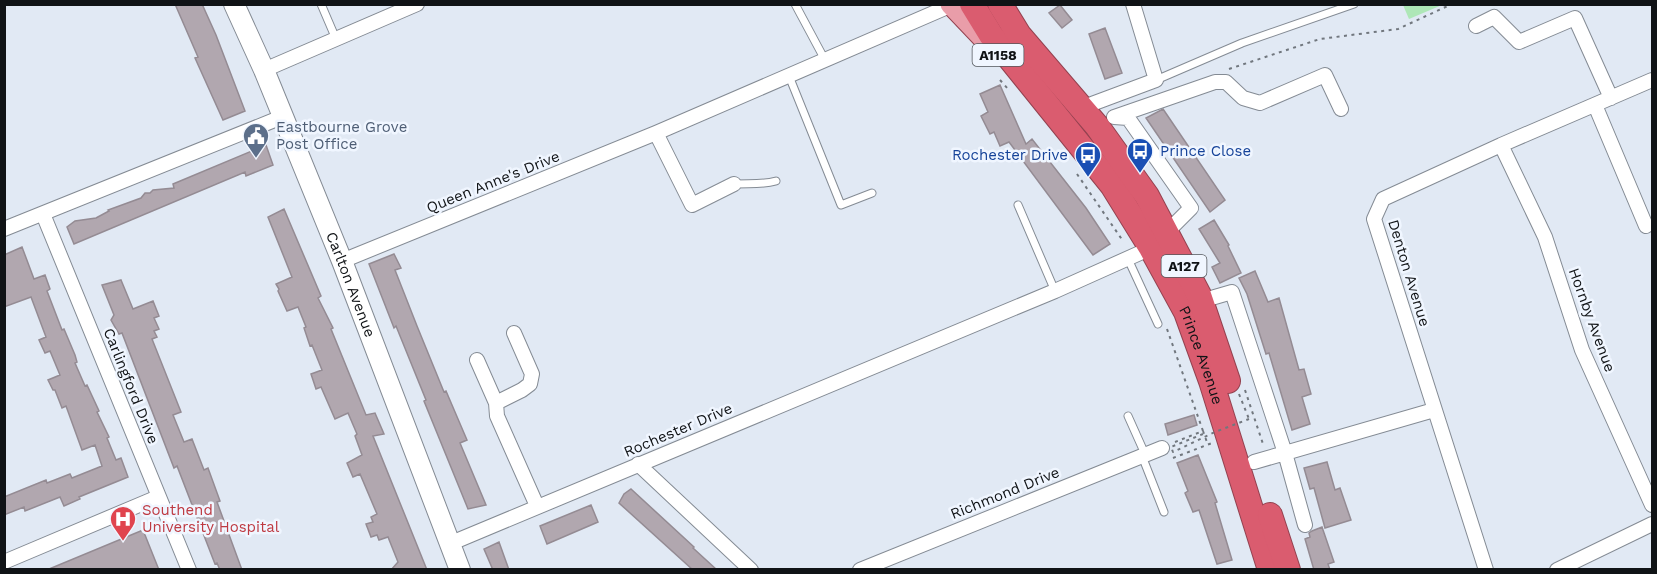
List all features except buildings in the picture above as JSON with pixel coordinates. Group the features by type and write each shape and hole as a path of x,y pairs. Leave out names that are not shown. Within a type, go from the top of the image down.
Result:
{"highway":[{"name":"Prince Avenue","path":"1000,4 1019,35 1081,108 1105,122 1147,196 1145,249 1201,301 1288,570"},
{"name":"Prince Avenue","path":"958,5 991,35 1112,185 1145,249 1185,312 1218,440 1270,570"}],"street":[{"name":"Carlton Avenue","path":"234,4 264,70 342,261 460,570"},
{"path":"264,70 417,4"},
{"path":"1081,108 1156,80 1133,4"},
{"name":"Queen Anne's Drive","path":"342,261 656,133 958,5"},
{"path":"1476,26 1494,18 1519,42 1575,18 1611,98"},
{"path":"1105,122 1215,82 1226,82 1243,98 1260,103 1325,75 1341,109"},
{"name":"Denton Avenue","path":"1486,570 1374,219 1383,200 1501,145 1653,80"},
{"path":"1595,105 1646,226"},
{"path":"4,230 282,117"},
{"name":"Prince Avenue","path":"1105,122 1128,118 1191,208 1145,249"},
{"path":"656,133 692,205 734,184"},
{"name":"Hornby Avenue","path":"1501,145 1545,237 1582,350 1653,505"},
{"name":"Carlingford Drive","path":"43,214 189,570"},
{"name":"Rochester Drive","path":"449,544 1055,291 1145,249"},
{"name":"Prince Avenue","path":"1201,301 1232,292 1285,453 1305,525"},
{"path":"496,404 530,384 532,374 514,333"},
{"path":"477,360 496,404 497,416 537,506"},
{"path":"1254,462 1434,410"},
{"name":"Richmond Drive","path":"860,570 1162,448"},
{"path":"638,464 751,570"},
{"path":"4,562 158,497"},
{"path":"1557,570 1653,524"}],"lane":[{"path":"321,4 336,39"},
{"path":"795,4 825,60"},
{"path":"1156,80 1242,43 1354,4"},
{"path":"789,76 841,206 872,194"},
{"path":"734,184 761,185 776,181"},
{"path":"1018,205 1055,291"},
{"path":"1145,249 1162,325"},
{"path":"1128,416 1164,512"}],"path":[{"path":"1222,71 1320,39 1398,29 1452,4"},
{"path":"1000,80 1015,96"},
{"path":"1072,167 1093,195 1145,249"},
{"path":"1162,325 1203,432 1218,440"},
{"path":"1242,382 1263,445 1269,443"},
{"path":"1203,432 1171,447 1173,452 1249,419 1239,392"},
{"path":"1203,432 1162,448 1167,460 1218,440"}],"green space":[{"path":"1403,4 1442,5 1409,19"}],"place":[{"name":"Eastbourne Grove Post Office","path":"256,159"},
{"name":"Prince Close","path":"1140,174"},
{"name":"Rochester Drive","path":"1088,178"},
{"name":"Southend University Hospital","path":"123,542"}]}
